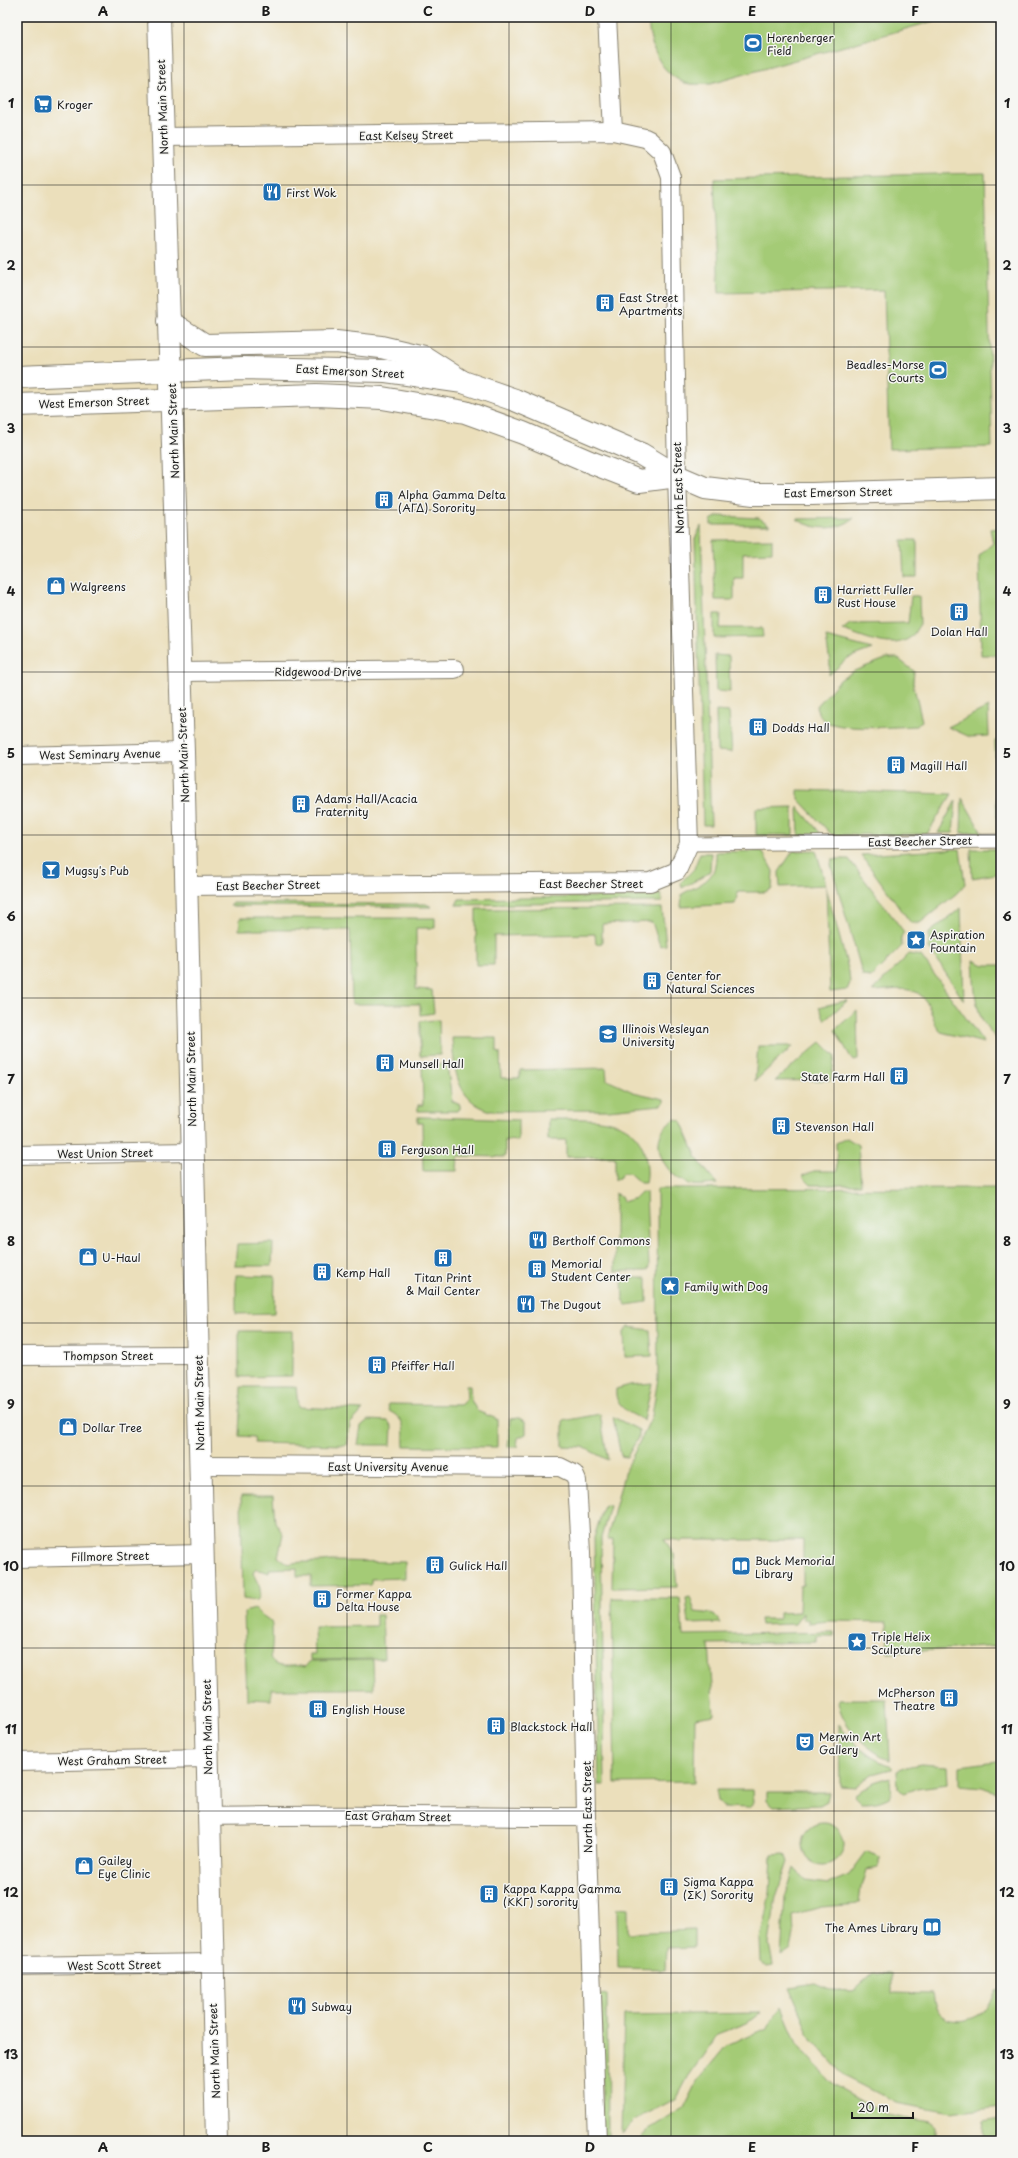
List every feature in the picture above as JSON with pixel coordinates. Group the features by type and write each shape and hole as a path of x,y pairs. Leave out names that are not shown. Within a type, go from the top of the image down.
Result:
{"main road":[{"name":"North Main Street","path":"160,17 168,321 181,672 217,2141"},
{"path":"168,321 206,345 336,342 381,347 424,357 462,382"},
{"name":"East Emerson Street","path":"171,371 311,368 371,370 462,382 515,400 641,454 677,476 706,488 754,494 812,494 1001,488"},
{"path":"17,377 171,371"},
{"name":"East Emerson Street","path":"172,400 317,395 382,398 465,412 523,433 639,481 677,476"},
{"name":"West Emerson Street","path":"17,405 172,400"}],"street":[{"path":"607,17 612,131"},
{"name":"East Kelsey Street","path":"163,137 612,131 649,140"},
{"name":"North East Street","path":"649,140 662,152 671,177 677,476 689,844"},
{"name":"Ridgewood Drive","path":"181,672 455,669"},
{"name":"West Seminary Avenue","path":"17,756 183,752"},
{"name":"East Beecher Street","path":"186,886 650,882 677,871 689,844 1001,841"},
{"name":"West Union Street","path":"17,1155 192,1152"},
{"name":"Thompson Street","path":"17,1356 198,1355"},
{"name":"East University Avenue","path":"201,1465 560,1467 574,1474"},
{"name":"North East Street","path":"574,1474 577,1481 581,1552 586,1817 597,2141"},
{"name":"Fillmore Street","path":"17,1558 203,1554"},
{"name":"West Graham Street","path":"17,1762 207,1758"},
{"name":"East Graham Street","path":"209,1817 320,1815 399,1817 586,1817"},
{"name":"West Scott Street","path":"17,1966 212,1963"}],"green space":[{"name":"Horenberger Field","path":"648,17 948,17 710,84 691,84 685,83 676,78 668,72 662,64 653,47 650,37"},
{"name":"Beadles-Morse Courts","path":"985,173 992,447 889,449 884,290 719,293 714,179"},
{"path":"718,516 759,518 770,525 711,525 711,520"},
{"path":"854,518 840,526 825,528 803,523 796,519"},
{"path":"701,526 711,825 703,825 695,539"},
{"path":"1001,528 1001,659 1000,655 981,655 979,556 993,543 990,529"},
{"path":"772,539 772,552 743,553 743,578 734,578 734,600 715,600 713,540"},
{"path":"902,540 917,540 917,577 904,577"},
{"path":"911,596 919,596 920,624 911,637 903,641 886,643 842,630 850,624 908,623"},
{"path":"714,614 721,614 720,628 762,628 763,637 714,638"},
{"path":"826,637 872,649 848,658 829,675 830,663"},
{"path":"715,655 729,656 730,692 716,691"},
{"path":"888,658 897,658 914,671 913,683 922,721 916,726 862,728 832,724 821,718 816,707 840,680 854,671"},
{"path":"988,707 989,736 970,737 948,727"},
{"path":"716,711 729,712 732,752 717,751"},
{"path":"1001,740 1001,833 997,833 995,741"},
{"path":"798,790 952,794 927,834 832,835 798,799"},
{"path":"962,798 982,833 961,833"},
{"path":"956,800 953,833 938,833"},
{"path":"793,807 793,835 756,835 756,808"},
{"path":"798,807 822,835 799,835"},
{"path":"960,849 965,884 957,893 920,923 911,923 861,855"},
{"path":"971,849 995,849 996,874 972,878"},
{"path":"816,850 826,885 780,887 779,872 793,851"},
{"path":"762,851 773,871 772,889 765,892 738,892 735,904 681,907 682,894 708,879 714,869 716,852"},
{"path":"700,853 711,853 710,871 682,888 681,882 694,869"},
{"path":"832,859 849,859 904,932 901,937 902,946 871,977 863,976 831,865"},
{"path":"826,887 849,972 850,983 847,990 830,992"},
{"path":"661,894 662,902 456,905 459,899 646,896"},
{"path":"233,903 426,904 432,907 230,906"},
{"path":"662,908 666,945 660,946 652,922 602,924 602,943 596,944 595,934 494,936 494,965 476,965 476,909"},
{"path":"961,908 964,1001 929,948 929,933"},
{"path":"240,918 435,918 435,928 416,928 416,989 432,990 434,1013 420,1015 420,1004 352,1004 350,930 239,930"},
{"path":"909,954 921,956 984,1043 941,1032 936,1025 927,1002 922,996 915,992 901,989 873,991"},
{"path":"973,960 984,965 1001,965 1001,1042 985,1025 980,1015 975,995"},
{"path":"848,1000 825,1020 819,1007"},
{"path":"857,1010 858,1060 853,1061 835,1030"},
{"path":"439,1020 440,1055 420,1056 420,1021"},
{"path":"452,1038 497,1038 497,1052 500,1053 501,1078 520,1078 520,1070 606,1068 607,1080 633,1092 664,1099 664,1103 661,1105 608,1110 491,1111 470,1100 464,1092 456,1072"},
{"path":"821,1042 835,1056 831,1080 775,1081"},
{"path":"758,1046 793,1046 755,1081"},
{"path":"447,1064 452,1101 460,1105 460,1109 457,1111 418,1111 418,1105 423,1105 422,1065"},
{"path":"418,1117 518,1120 518,1141 505,1140 505,1157 458,1156 457,1171 423,1171 422,1123 418,1123"},
{"path":"548,1119 591,1119 606,1121 631,1131 640,1142 645,1156 647,1170 646,1183 640,1183 629,1173 623,1173 619,1179 615,1180 615,1157 566,1157 566,1140 548,1140"},
{"path":"676,1119 681,1121 698,1160 717,1184 689,1184 679,1179 665,1164 660,1154 659,1144 661,1135 666,1126"},
{"path":"847,1138 858,1145 861,1185 811,1185 802,1176 814,1171 837,1171 836,1143"},
{"path":"1001,1188 1001,1646 888,1653 887,1622 830,1621 808,1623 809,1620 803,1620 803,1613 795,1624 761,1625 760,1619 779,1619 779,1613 799,1612 800,1586 803,1585 803,1540 683,1540 680,1543 678,1540 664,1539 674,1554 677,1587 612,1588 613,1539 607,1539 624,1474 652,1416 658,1378 657,1189"},
{"path":"646,1192 649,1267 647,1271 615,1271 615,1193 622,1198 623,1202 636,1198 641,1193"},
{"path":"273,1243 272,1266 235,1266 237,1244"},
{"path":"236,1275 275,1276 274,1313 236,1314"},
{"path":"622,1278 647,1278 647,1302 626,1305 623,1299"},
{"path":"629,1327 650,1330 652,1356 625,1357 624,1332"},
{"path":"239,1331 292,1331 292,1376 239,1377"},
{"path":"652,1383 644,1420 628,1412 617,1400 616,1389 630,1385"},
{"path":"466,1386 470,1386 471,1400 477,1411 497,1419 497,1447 404,1446 403,1426 399,1418 389,1411 388,1404 460,1405 467,1399"},
{"path":"241,1387 296,1387 298,1407 363,1410 350,1424 347,1445 255,1443 254,1437 239,1436"},
{"path":"600,1414 608,1460 583,1447 563,1446 563,1421"},
{"path":"613,1417 639,1430 639,1436 627,1457 621,1456"},
{"path":"519,1418 526,1422 526,1434 518,1438 517,1447 508,1447 510,1419"},
{"path":"368,1420 388,1421 392,1427 391,1445 358,1445 361,1426"},
{"path":"241,1496 273,1496 275,1522 283,1534 278,1557 288,1564 299,1562 330,1561 405,1562 405,1578 371,1579 371,1585 311,1586 311,1576 297,1576 297,1568 269,1569 269,1573 256,1569 253,1573 260,1587 259,1597 257,1601 243,1599"},
{"path":"604,1505 610,1506 601,1538 605,1785 599,1785 594,1538"},
{"path":"690,1597 695,1612 714,1614 720,1623 689,1624 686,1598"},
{"path":"612,1598 680,1598 683,1635 834,1632 834,1636 817,1636 817,1642 709,1644 714,1715 695,1718 694,1782 615,1783"},
{"path":"255,1609 271,1622 272,1650 270,1657 273,1662 280,1666 305,1667 310,1661 373,1660 374,1689 271,1689 271,1700 247,1699 244,1612"},
{"path":"376,1615 382,1615 384,1659 310,1660 310,1655 315,1655 314,1627 376,1626"},
{"path":"838,1699 887,1699 890,1760 881,1756 856,1736 843,1718"},
{"path":"839,1724 861,1749 883,1763 891,1766 891,1769 872,1774 856,1787 840,1786"},
{"path":"997,1761 1001,1763 1001,1794 982,1787 960,1785 960,1766"},
{"path":"921,1764 947,1766 948,1784 918,1788 903,1793 898,1788 897,1771"},
{"path":"890,1777 891,1796 884,1800 862,1803 855,1796 874,1782"},
{"path":"716,1790 753,1790 754,1802 749,1808 723,1807 718,1801"},
{"path":"767,1792 829,1792 827,1801 820,1805 774,1807 767,1801"},
{"path":"819,1823 827,1823 835,1826 841,1832 844,1844 841,1856 835,1862 827,1865 819,1865 811,1862 805,1856 802,1848 802,1840 805,1832 811,1826"},
{"path":"867,1851 879,1857 879,1868 866,1870 861,1887 859,1904 821,1907 793,1915 794,1935 791,1949 781,1956 785,1898 794,1868 806,1881 828,1884 849,1875"},
{"path":"785,1854 788,1862 776,1897 769,1944 773,1965 767,1966 761,1961 760,1939 770,1893 772,1855"},
{"path":"617,1908 628,1909 628,1933 694,1930 694,1947 666,1948 665,1969 618,1968"},
{"path":"873,1973 892,1974 892,1993 933,1994 935,2005 940,2013 946,2018 960,2021 967,2020 980,2014 989,2005 996,1990 1001,1989 1001,2107 951,2113 896,2103 845,2077 813,2041 789,1987 815,1983 831,1990 853,1991"},
{"path":"607,1995 608,2138 602,2139 601,1996"},
{"path":"782,2007 798,2046 834,2085 886,2114 930,2122 936,2127 936,2141 638,2141 649,2129 685,2107 698,2081 727,2046 766,2028"},
{"path":"760,2013 747,2023 718,2034 688,2077 677,2098 635,2120 621,2134 624,2015"},
{"path":"1001,2118 1001,2141 983,2141 983,2121"}],"place":[{"name":"Horenberger Field","path":"753,43"},
{"name":"Kroger","path":"43,104"},
{"name":"First Wok","path":"272,192"},
{"name":"East Street Apartments","path":"605,303"},
{"name":"Beadles-Morse Courts","path":"938,370"},
{"name":"Alpha Gamma Delta (ΑΓΔ) Sorority","path":"384,500"},
{"name":"Walgreens","path":"56,586"},
{"name":"Harriett Fuller Rust House","path":"823,595"},
{"name":"Dolan Hall","path":"959,612"},
{"name":"Dodds Hall","path":"758,727"},
{"name":"Magill Hall","path":"896,765"},
{"name":"Adams Hall/Acacia Fraternity","path":"301,804"},
{"name":"Mugsy's Pub","path":"51,870"},
{"name":"Aspiration Fountain","path":"916,940"},
{"name":"Center for Natural Sciences","path":"652,981"},
{"name":"Illinois Wesleyan University","path":"608,1034"},
{"name":"Munsell Hall","path":"385,1063"},
{"name":"State Farm Hall","path":"899,1076"},
{"name":"Stevenson Hall","path":"781,1126"},
{"name":"Ferguson Hall","path":"387,1149"},
{"name":"Bertholf Commons","path":"538,1240"},
{"name":"U-Haul","path":"88,1257"},
{"name":"Titan Print & Mail Center","path":"443,1258"},
{"name":"Memorial Student Center","path":"537,1269"},
{"name":"Kemp Hall","path":"322,1272"},
{"name":"Family with Dog","path":"670,1286"},
{"name":"The Dugout","path":"526,1304"},
{"name":"Pfeiffer Hall","path":"377,1365"},
{"name":"Dollar Tree","path":"68,1427"},
{"name":"Gulick Hall","path":"435,1565"},
{"name":"Buck Memorial Library","path":"741,1566"},
{"name":"Former Kappa Delta House","path":"322,1599"},
{"name":"Triple Helix Sculpture","path":"857,1642"},
{"name":"McPherson Theatre","path":"949,1698"},
{"name":"English House","path":"318,1709"},
{"name":"Blackstock Hall","path":"496,1726"},
{"name":"Merwin Art Gallery","path":"805,1742"},
{"name":"Gailey Eye Clinic","path":"84,1866"},
{"name":"Sigma Kappa (ΣΚ) Sorority","path":"669,1887"},
{"name":"Kappa Kappa Gamma (ΚΚΓ) sorority","path":"489,1894"},
{"name":"The Ames Library","path":"932,1927"},
{"name":"Subway","path":"297,2006"}]}
